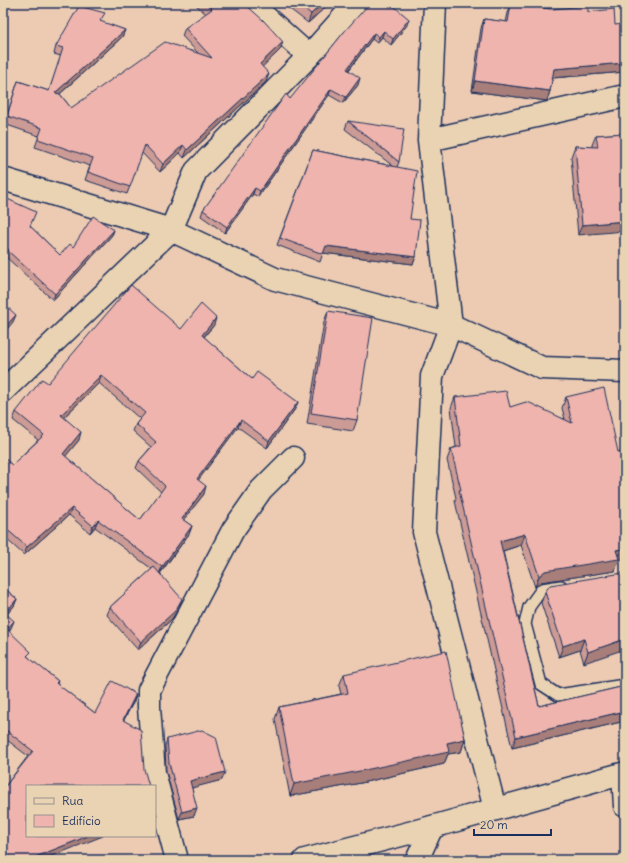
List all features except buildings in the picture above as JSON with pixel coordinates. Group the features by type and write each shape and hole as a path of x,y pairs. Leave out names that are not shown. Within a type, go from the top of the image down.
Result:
{"street":[{"path":"250,3 309,56"},
{"path":"3,391 171,230 196,171 309,56 356,3"},
{"path":"435,3 429,140 451,325 432,376 424,532 495,810"},
{"path":"429,140 625,96"},
{"path":"3,179 171,230 275,279 451,325 542,368 625,371"},
{"path":"177,860 154,773 149,690 233,530 261,490 294,458"},
{"path":"305,860 624,774 625,806"},
{"path":"420,858 432,827"}],"lane":[{"path":"572,584 542,589 529,607 525,624 541,684 558,695 625,685"}]}
